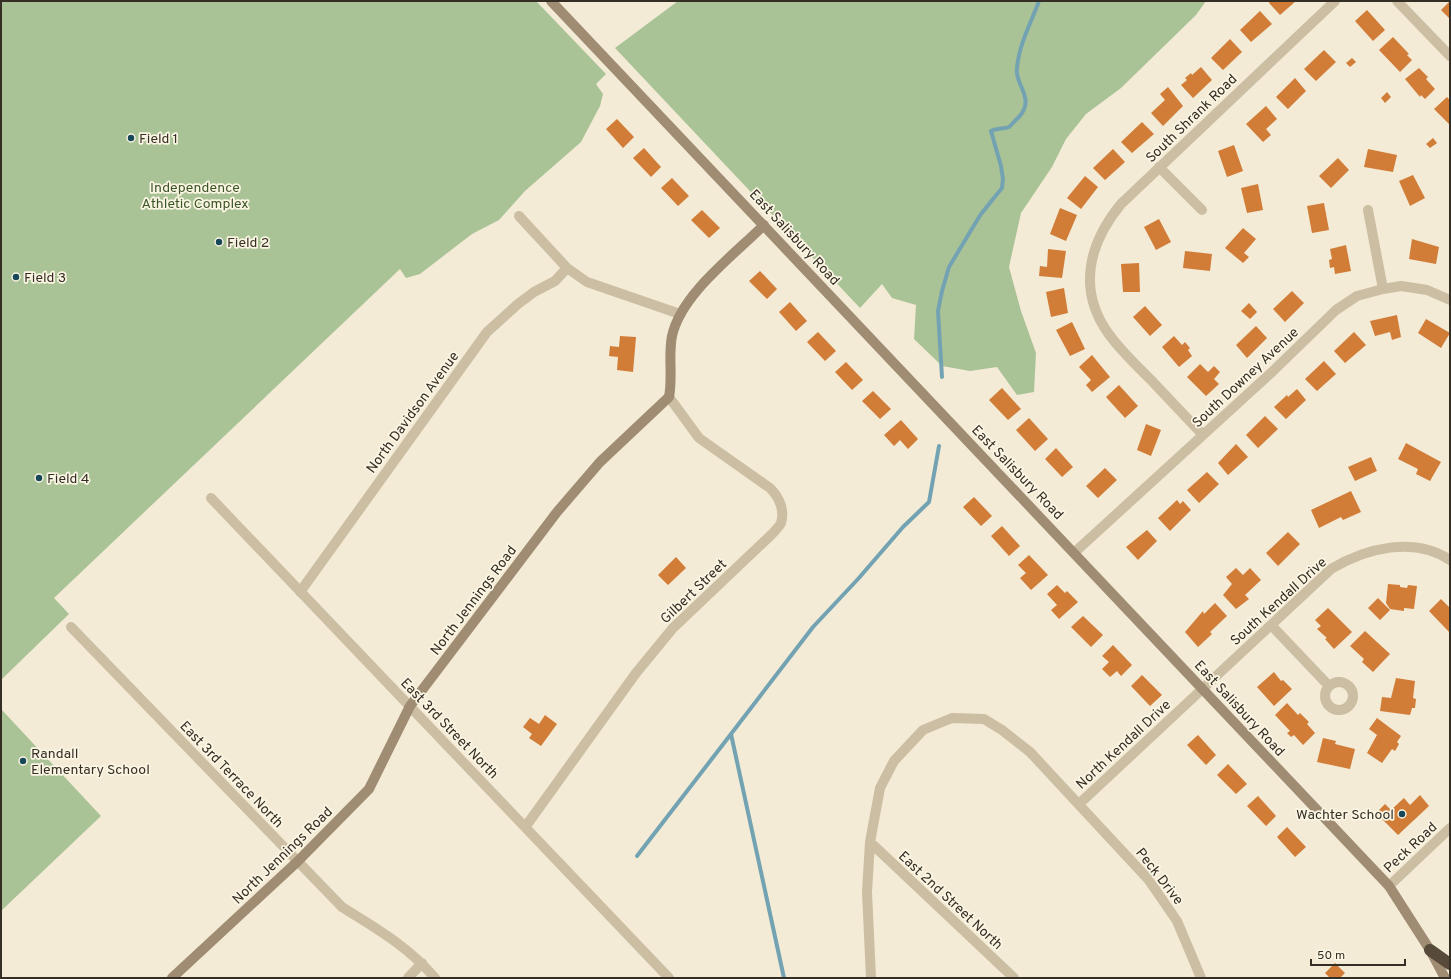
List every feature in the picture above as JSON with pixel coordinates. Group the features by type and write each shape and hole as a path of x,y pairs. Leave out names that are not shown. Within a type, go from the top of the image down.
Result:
{"highway":[{"path":"1430,950 1450,964"}],"street":[{"name":"East Salisbury Road","path":"551,1 1075,552 1389,886 1430,950 1445,978"},
{"name":"South Shrank Road","path":"1203,435 1119,348 1107,332 1098,316 1095,309 1090,271 1096,242 1110,217 1159,166 1335,1"},
{"path":"1397,1 1450,56"},
{"path":"1159,166 1202,210"},
{"path":"1368,210 1383,289"},
{"path":"519,216 567,268 587,282 680,314"},
{"path":"669,397 672,385 672,336 680,314 693,294 764,225"},
{"name":"North Davidson Avenue","path":"300,592 487,332 518,304 534,292 555,281 567,268"},
{"name":"South Downey Avenue","path":"1075,552 1203,435 1336,310 1357,296 1401,286 1427,290 1450,300"},
{"name":"North Jennings Road","path":"172,978 297,862 369,789 410,706 557,512 600,462 669,397"},
{"name":"Gilbert Street","path":"526,826 636,674 673,628 771,535 781,523 782,511 778,496 699,438 669,397"},
{"name":"East 3rd Street North","path":"211,498 526,826 669,978"},
{"name":"South Kendall Drive","path":"1203,689 1331,569 1357,556 1390,548 1410,547 1428,550 1450,560"},
{"path":"1271,625 1329,686"},
{"name":"East 3rd Terrace North","path":"71,627 342,907 394,939 422,963 435,978"},
{"name":"North Kendall Drive","path":"871,978 867,892 870,842 880,788 894,761 923,730 952,718 984,719 1002,730 1030,752 1079,804 1203,689"},
{"name":"Peck Drive","path":"1079,804 1152,885 1177,921 1201,978"},
{"name":"Peck Road","path":"1389,886 1450,828"},
{"name":"East 2nd Street North","path":"870,842 1014,978"},
{"path":"408,978 422,963"}],"green space":[{"name":"Independence Athletic Complex","path":"1,1 536,1 606,74 596,84 603,94 600,106 581,142 525,191 499,220 472,234 420,274 406,278 400,269 54,598 69,614 1,680"},
{"path":"678,1 1206,1 1196,15 1121,88 1086,114 1066,139 1052,167 1021,213 1009,267 1021,311 1036,353 1034,392 1017,395 997,367 970,371 942,366 914,339 916,305 892,298 882,284 860,308 615,48"},
{"name":"Randall Elementary School","path":"1,709 101,816 1,911"}],"building":[{"path":"1270,1 1296,1 1280,15 1269,3"},
{"path":"1450,1 1450,19 1441,10"},
{"path":"1367,10 1385,30 1373,41 1355,21"},
{"path":"1260,11 1272,24 1251,42 1240,30"},
{"path":"1393,37 1409,54 1407,55 1412,60 1400,72 1379,50"},
{"path":"1230,39 1242,52 1223,70 1211,58"},
{"path":"1324,50 1336,62 1316,81 1304,69"},
{"path":"1352,58 1356,62 1350,67 1346,63"},
{"path":"1201,67 1212,80 1193,98 1181,85 1187,80 1185,78 1191,73 1192,75"},
{"path":"1419,68 1428,77 1426,79 1435,89 1425,99 1421,95 1420,97 1405,79"},
{"path":"1295,78 1306,91 1288,109 1276,97"},
{"path":"1168,87 1183,106 1163,126 1151,113 1165,100 1160,94"},
{"path":"1387,92 1391,97 1385,103 1381,98"},
{"path":"1447,97 1450,100 1450,125 1434,109"},
{"path":"1266,106 1277,119 1266,129 1271,135 1263,142 1246,124"},
{"path":"617,119 634,137 623,148 606,129"},
{"path":"1142,122 1154,134 1132,153 1121,142"},
{"path":"1433,138 1437,143 1430,148 1426,144"},
{"path":"1234,145 1243,171 1227,177 1218,151"},
{"path":"644,148 661,167 651,177 633,158"},
{"path":"1113,149 1125,162 1105,180 1093,168"},
{"path":"1368,149 1397,155 1393,172 1364,167"},
{"path":"1338,158 1349,170 1331,188 1319,176"},
{"path":"1413,175 1425,198 1410,206 1399,181"},
{"path":"1085,176 1098,187 1081,209 1067,198"},
{"path":"672,178 689,196 678,206 661,188"},
{"path":"1258,184 1263,210 1247,213 1241,188"},
{"path":"1324,203 1329,230 1312,233 1307,206"},
{"path":"1060,208 1077,215 1066,241 1050,234"},
{"path":"702,210 720,228 709,238 691,220"},
{"path":"1159,219 1171,242 1156,250 1144,227"},
{"path":"1243,228 1256,239 1244,253 1249,257 1243,263 1225,248"},
{"path":"1412,239 1439,247 1436,264 1409,259"},
{"path":"1346,245 1351,271 1335,274 1334,267 1330,268 1329,260 1332,259 1330,249"},
{"path":"1048,249 1066,251 1062,278 1039,276 1040,266 1047,267"},
{"path":"1185,251 1212,254 1210,271 1183,268"},
{"path":"1139,263 1140,292 1123,292 1121,264"},
{"path":"760,271 777,289 767,299 749,281"},
{"path":"1064,288 1068,313 1051,317 1046,292"},
{"path":"1292,291 1304,303 1285,322 1273,309"},
{"path":"790,302 807,321 796,331 779,312"},
{"path":"1249,303 1257,312 1250,319 1241,311"},
{"path":"1145,306 1162,325 1150,336 1133,317"},
{"path":"1397,315 1401,337 1392,340 1390,332 1375,336 1370,321"},
{"path":"1426,319 1450,333 1441,348 1418,333"},
{"path":"1072,322 1085,349 1070,356 1056,330"},
{"path":"1256,326 1267,338 1247,358 1236,345"},
{"path":"818,332 836,351 825,361 807,342"},
{"path":"1354,332 1366,345 1345,363 1334,351"},
{"path":"620,336 636,337 633,372 617,370 618,357 609,356 610,346 619,347"},
{"path":"1174,336 1182,345 1185,342 1190,348 1188,350 1192,356 1179,367 1162,347"},
{"path":"1092,355 1110,377 1092,392 1086,385 1091,380 1079,367"},
{"path":"1324,361 1336,374 1317,391 1305,379"},
{"path":"846,362 863,380 852,390 835,372"},
{"path":"1200,364 1208,372 1214,366 1220,372 1214,379 1219,384 1206,396 1187,377"},
{"path":"1119,385 1138,406 1125,418 1106,397"},
{"path":"1002,388 1021,409 1008,420 989,400"},
{"path":"1297,389 1306,400 1286,419 1274,407 1287,395 1288,397"},
{"path":"873,391 891,409 880,419 862,401"},
{"path":"1265,416 1278,429 1258,448 1246,435"},
{"path":"1029,418 1048,439 1035,451 1016,430"},
{"path":"901,420 918,439 908,449 900,440 894,446 884,435"},
{"path":"1146,424 1161,430 1151,456 1137,450"},
{"path":"1406,443 1441,462 1430,481 1416,474 1418,469 1398,459"},
{"path":"1236,444 1248,457 1228,475 1218,463"},
{"path":"1056,448 1073,467 1062,477 1045,459"},
{"path":"1371,457 1377,471 1355,481 1348,467"},
{"path":"1105,468 1117,480 1098,498 1086,486"},
{"path":"1207,472 1219,484 1199,503 1187,490"},
{"path":"1351,491 1361,512 1343,520 1341,517 1319,528 1311,510"},
{"path":"974,497 992,516 981,526 963,507"},
{"path":"1177,500 1180,504 1183,501 1191,510 1170,531 1158,518"},
{"path":"1002,526 1020,546 1009,556 991,536"},
{"path":"1147,530 1157,541 1138,560 1126,547"},
{"path":"1288,532 1300,544 1278,566 1266,553"},
{"path":"1029,555 1048,575 1031,590 1020,578 1026,573 1018,565"},
{"path":"676,557 686,568 668,585 658,575"},
{"path":"1236,568 1243,575 1250,568 1261,580 1245,595 1249,599 1236,609 1223,595 1232,584 1226,577"},
{"path":"1388,584 1400,585 1400,587 1407,588 1408,585 1417,586 1414,609 1404,608 1404,611 1390,609 1386,603"},
{"path":"1057,585 1065,593 1067,591 1078,602 1059,619 1051,610 1057,605 1047,594"},
{"path":"1378,598 1390,610 1380,620 1368,608"},
{"path":"1441,599 1450,608 1450,633 1429,611"},
{"path":"1215,603 1227,616 1210,632 1212,634 1198,647 1185,632 1203,611 1204,614"},
{"path":"1328,608 1352,632 1334,649 1325,639 1327,638 1317,629 1321,626 1315,620"},
{"path":"1083,616 1103,635 1091,647 1071,627"},
{"path":"1365,631 1390,654 1373,672 1362,662 1364,659 1350,646"},
{"path":"1113,645 1132,665 1121,676 1117,671 1110,677 1102,669 1109,662 1102,656"},
{"path":"1274,672 1281,681 1283,680 1292,689 1274,706 1257,687"},
{"path":"1142,675 1162,695 1150,706 1131,686"},
{"path":"1396,678 1415,681 1413,698 1416,699 1415,708 1412,708 1410,715 1380,711 1382,697 1391,698"},
{"path":"1287,703 1298,715 1300,713 1309,722 1307,724 1315,733 1303,745 1294,735 1291,737 1287,733 1290,731 1275,715"},
{"path":"545,715 557,724 541,746 529,738 532,734 523,727 530,718 539,724"},
{"path":"1377,718 1401,736 1397,742 1399,744 1395,751 1392,749 1382,763 1367,753 1377,735 1369,729"},
{"path":"1198,735 1216,755 1206,765 1187,745"},
{"path":"1323,738 1336,741 1335,744 1355,749 1350,769 1317,762"},
{"path":"1228,764 1247,784 1236,794 1217,775"},
{"path":"1420,795 1429,806 1398,835 1376,813 1385,804 1391,810 1404,798 1410,805"},
{"path":"1258,796 1276,816 1266,826 1247,806"},
{"path":"1287,827 1306,847 1295,857 1277,837"},
{"path":"1335,963 1345,973 1340,978 1330,978 1325,973"}],"waterway":[{"path":"942,377 938,311 942,291 949,267 981,214 1002,188 1003,179 1001,166 991,131 1009,127 1023,111 1025,98 1017,74 1018,59 1039,1"},
{"path":"784,978 731,734 813,627 858,579 903,527 929,502 939,446"},
{"path":"637,856 731,734"}],"place":[{"name":"Field 1","path":"131,138"},
{"name":"Field 2","path":"219,242"},
{"name":"Field 3","path":"16,277"},
{"name":"Field 4","path":"39,478"},
{"name":"Randall Elementary School","path":"23,761"},
{"name":"Wachter School","path":"1402,814"}]}
